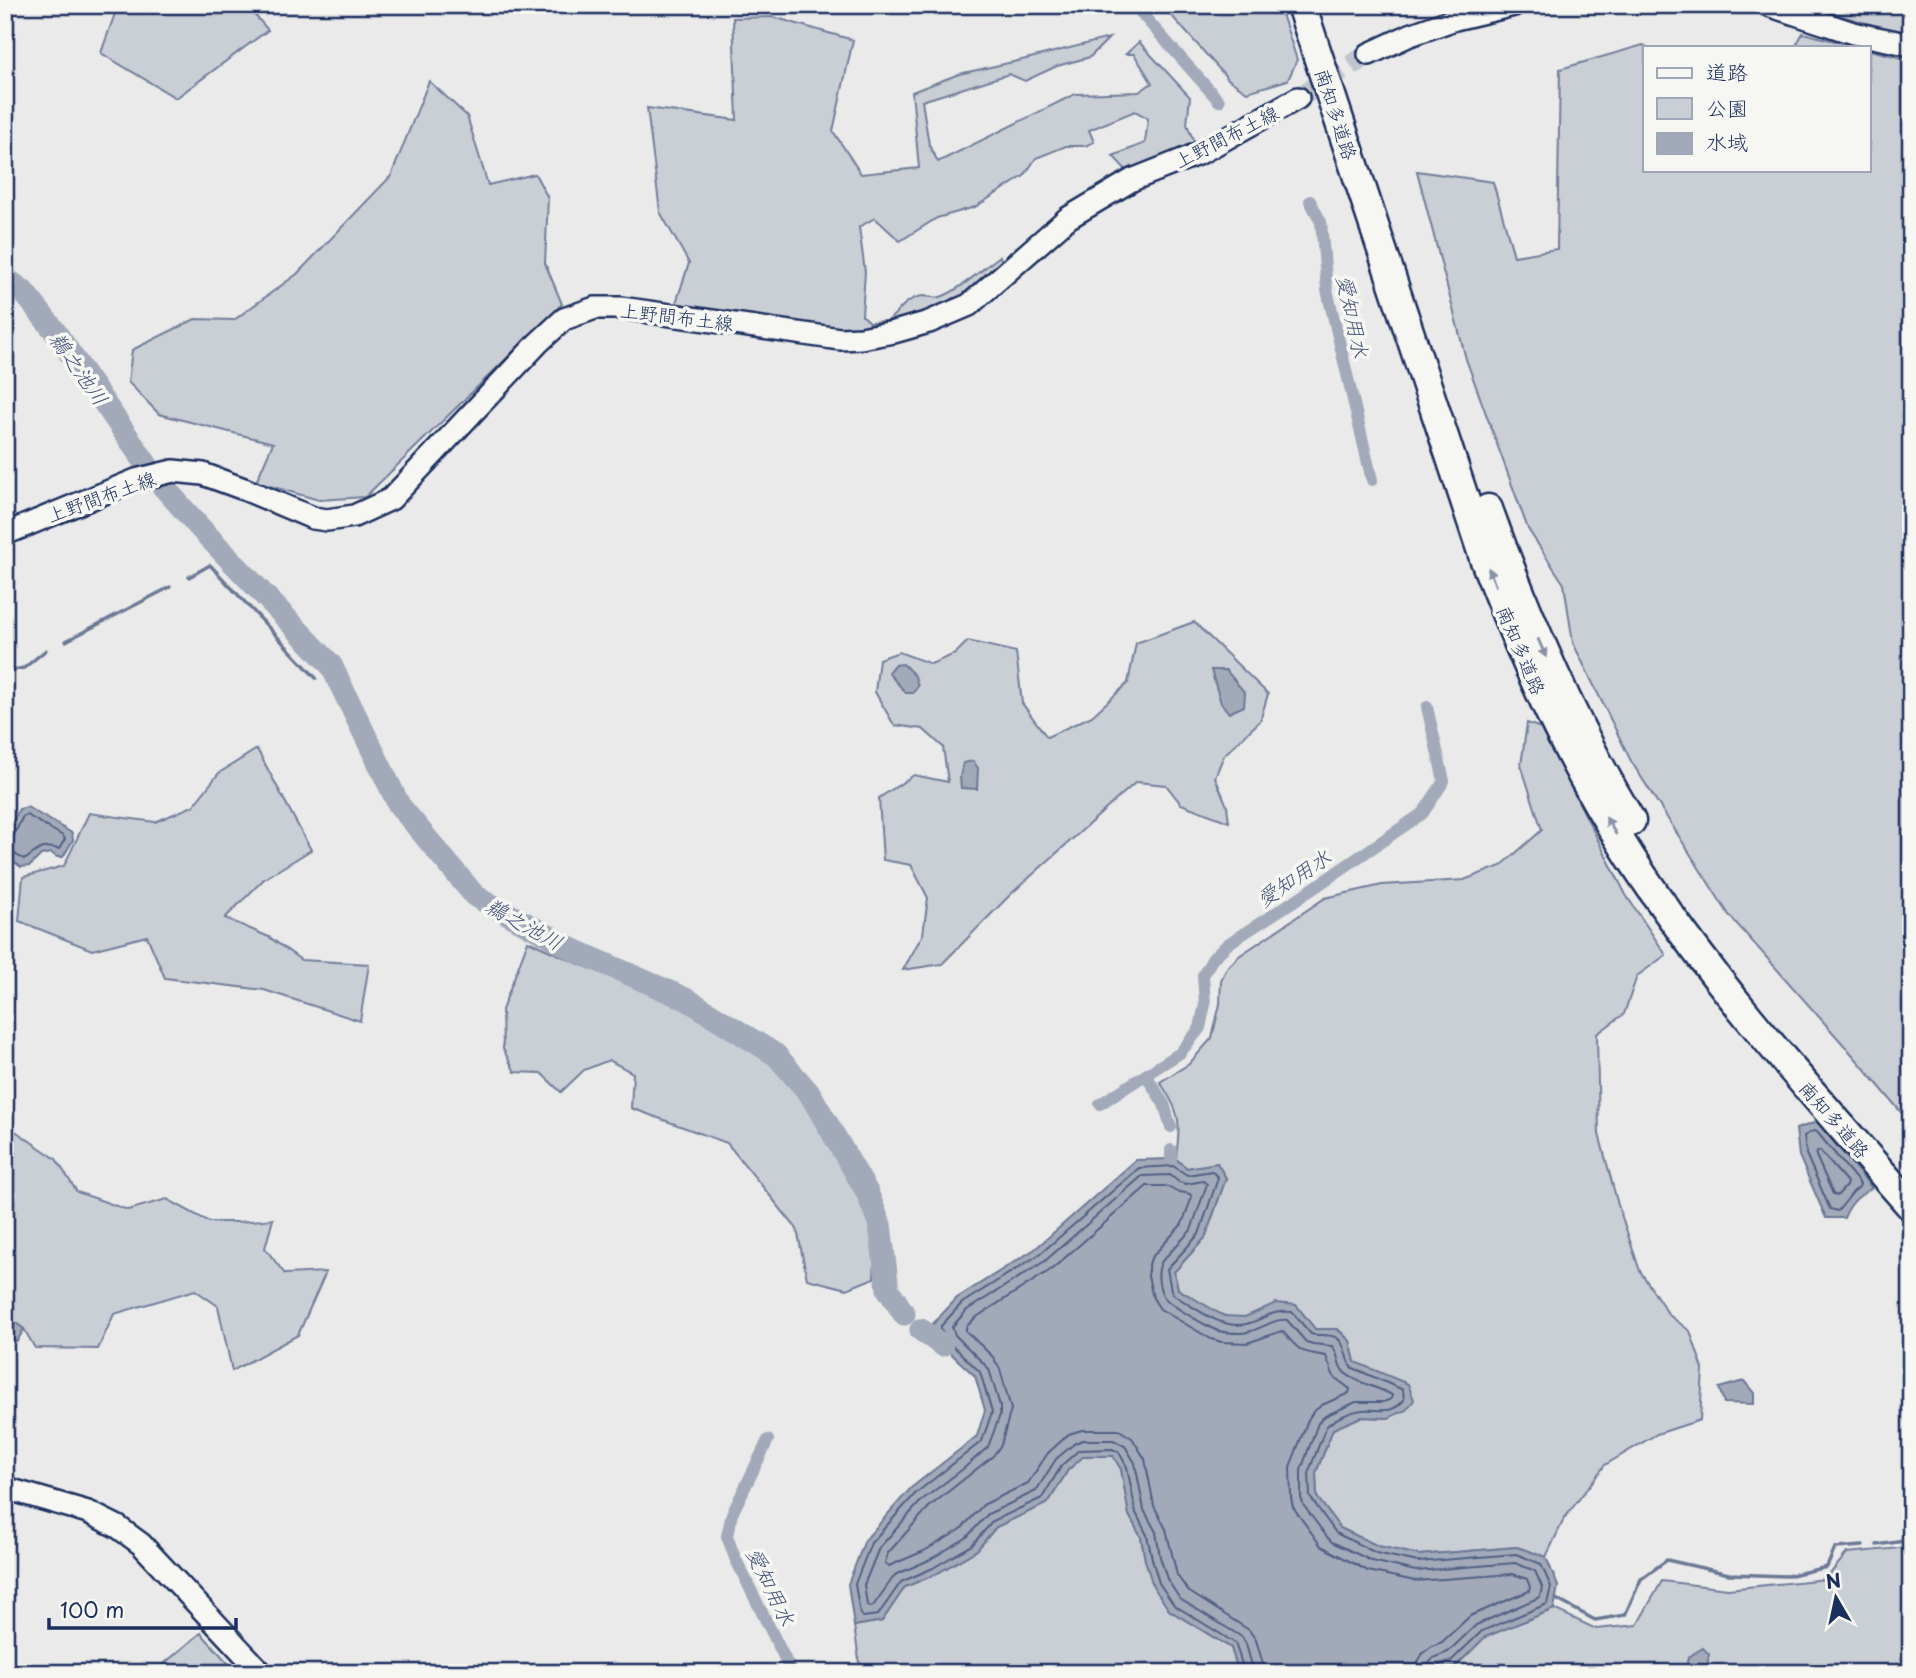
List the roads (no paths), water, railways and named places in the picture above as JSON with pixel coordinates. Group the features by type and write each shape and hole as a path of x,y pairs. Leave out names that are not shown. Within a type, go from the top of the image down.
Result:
{"highway":[{"name":"南知多道路","path":"1301,5 1484,558 1508,621 1557,727 1593,796 1631,858 1715,976 1806,1087 1911,1206"},
{"name":"南知多道路","path":"1319,5 1470,460 1528,614 1575,720 1648,850 1729,966 1831,1091 1911,1181"}],"main road":[{"path":"1369,54 1410,35 1455,19 1514,5"},
{"path":"1768,5 1853,33 1911,46"},
{"name":"上野間布土線","path":"5,534 136,480 173,471 203,474 313,518 327,520 354,516 391,499 538,343 564,320 595,308 621,308 840,339 894,332 929,322 969,305 1068,218 1132,180 1200,153 1298,98"},
{"path":"5,1488 76,1507 118,1527 141,1544 262,1673"}],"water":[{"path":"903,664 915,676 918,686 913,693 906,693 890,675 889,671 894,665"},
{"path":"1211,670 1226,670 1245,693 1244,706 1229,713 1221,703"},
{"path":"973,761 978,768 977,789 961,788 963,763"},
{"path":"27,807 72,833 73,840 63,857 51,853 41,855 30,866 21,867 5,855 5,837 19,809"},
{"path":"1817,1122 1872,1188 1855,1200 1844,1218 1826,1218 1799,1156 1796,1129"},
{"path":"1176,1159 1187,1168 1217,1163 1226,1178 1205,1238 1174,1272 1178,1289 1224,1316 1245,1317 1276,1303 1296,1305 1315,1329 1337,1329 1350,1341 1355,1362 1408,1384 1414,1400 1406,1410 1388,1418 1361,1417 1333,1429 1316,1473 1317,1497 1340,1528 1378,1546 1419,1555 1517,1547 1546,1557 1558,1586 1554,1609 1485,1637 1455,1667 1431,1673 1239,1673 1231,1648 1169,1610 1153,1586 1141,1537 1129,1515 1121,1469 1113,1456 1084,1456 1068,1470 1048,1503 996,1527 977,1550 936,1574 905,1587 882,1621 854,1626 848,1584 865,1540 911,1488 977,1436 985,1410 975,1376 942,1345 931,1326 957,1298 1035,1249 1136,1160"},
{"path":"5,1315 24,1329 17,1341 5,1342"},
{"path":"1744,1381 1754,1393 1754,1404 1724,1403 1719,1388"},
{"path":"1703,1648 1709,1654 1707,1671 1699,1673 1687,1662 1688,1657"}],"waterway":[{"name":"愛知用水","path":"1134,5 1219,101"},
{"name":"愛知用水","path":"1310,201 1321,222 1327,290 1372,480"},
{"name":"鵜之池川","path":"5,278 23,291 54,330 147,465"},
{"name":"鵜之池川","path":"161,484 331,665 399,805 475,896 576,951 688,1000 776,1055 810,1094 867,1192 880,1225 888,1289 904,1314"},
{"path":"189,577 210,565 316,678"},
{"path":"66,641 170,587"},
{"path":"5,674 24,668 46,650"},
{"name":"愛知用水","path":"1100,1104 1180,1053 1200,1028 1205,1004 1203,975 1213,958 1229,943 1423,813 1444,781 1427,707"},
{"name":"愛知用水","path":"1146,1075 1164,1104 1171,1127"},
{"name":"愛知用水","path":"1171,1150 1171,1159"},
{"name":"鵜之池川","path":"921,1330 942,1345"},
{"name":"愛知用水","path":"768,1440 732,1514 727,1536 735,1558 792,1673"},
{"path":"1877,1545 1911,1540"},
{"path":"1556,1599 1595,1620 1625,1615 1641,1579 1667,1560 1729,1574 1787,1576 1827,1567 1835,1548 1863,1546"}],"tunnel":[{"path":"1298,98 1369,54"}]}
